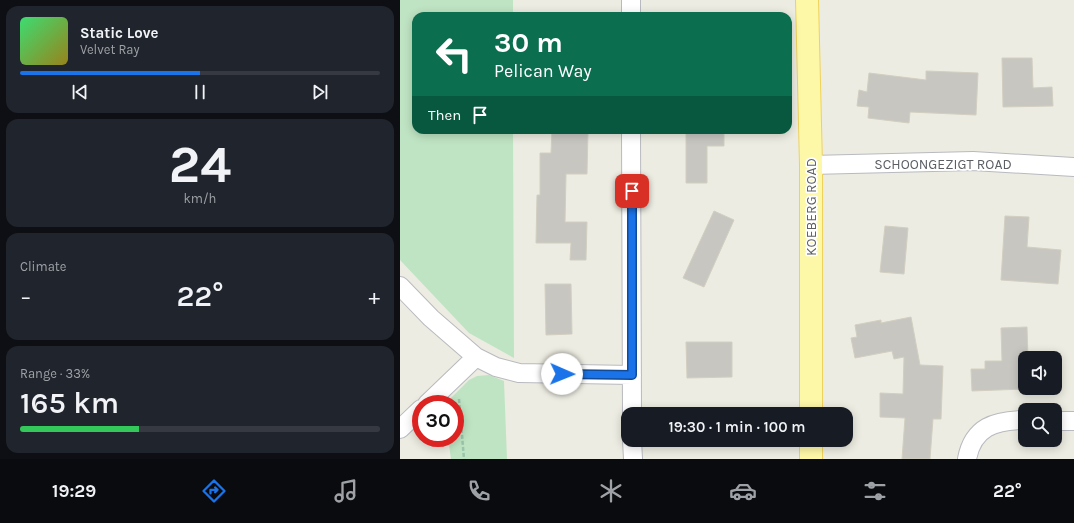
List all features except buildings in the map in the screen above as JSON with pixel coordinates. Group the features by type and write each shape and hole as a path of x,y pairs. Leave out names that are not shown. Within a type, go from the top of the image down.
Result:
{"main road":[{"name":"KOEBERG ROAD","path":"807,0 811,164 811,407"},
{"path":"811,447 811,459"}],"street":[{"path":"631,0 631,12"},
{"path":"631,134 632,407"},
{"name":"SCHOONGEZIGT ROAD","path":"811,164 973,161 1074,167"},
{"path":"400,286 431,318 476,357 496,367 519,373 632,375"},
{"path":"436,395 476,357"},
{"path":"400,429 412,418"},
{"path":"967,459 968,452 974,439 982,430 993,424 1018,420"},
{"path":"1062,421 1074,422"},
{"path":"632,447 632,459"}],"path":[{"path":"458,374 464,459"}],"green space":[{"path":"400,0 513,0 513,12 412,12 412,134 513,134 514,358 469,333 400,260"},
{"path":"489,375 504,381 507,459 451,459 449,447 464,447 464,395 454,395 469,380 477,376"}],"route":[{"path":"562,374 632,375 632,191"}]}
